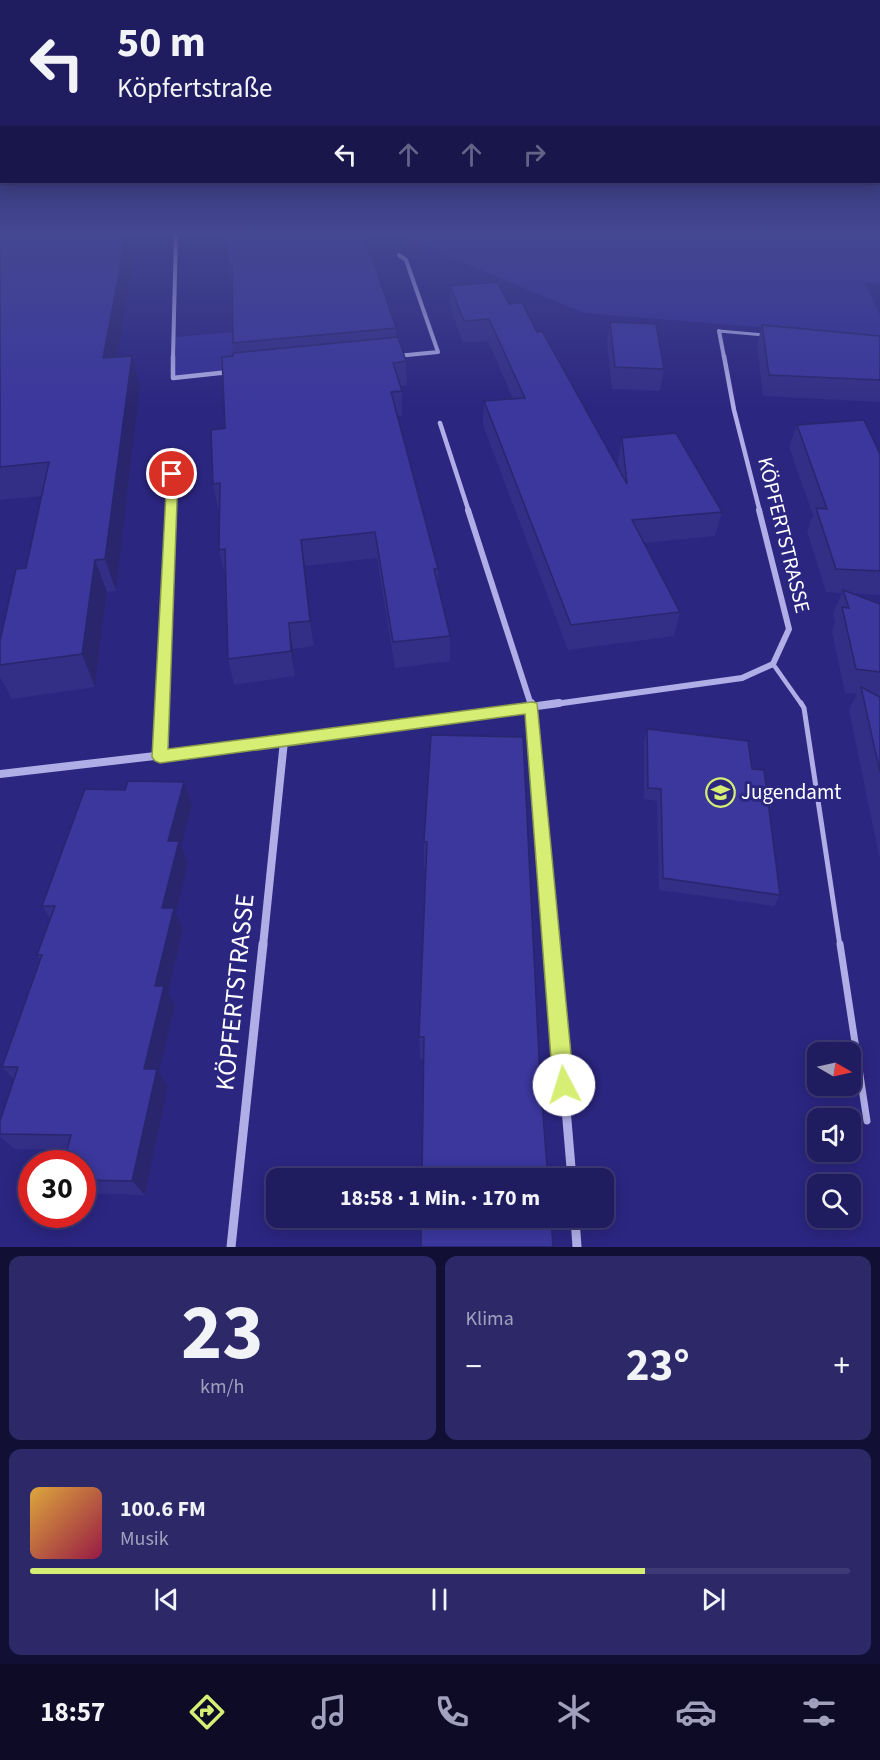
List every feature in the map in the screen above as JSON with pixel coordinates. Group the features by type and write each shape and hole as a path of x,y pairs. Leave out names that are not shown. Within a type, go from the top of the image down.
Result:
{"street":[{"path":"175,291 173,378 241,371"},
{"path":"385,357 438,352 417,291"},
{"name":"KÖPFERTSTRASSE","path":"719,331 734,410 789,629 773,664"},
{"path":"440,423 532,707 571,1168"},
{"path":"160,757 173,450"},
{"path":"0,774 284,741 742,678 773,664"},
{"name":"KÖPFERTSTRASSE","path":"231,1247 284,741"},
{"path":"576,1228 577,1247"}],"lane":[{"name":"KÖPFERTSTRASSE","path":"719,331 765,335"},
{"path":"773,664 804,708 867,1121"}],"shaded area":[{"path":"531,291 869,291 880,315 880,337 584,313"},
{"path":"301,326 308,365 173,378 175,337"}],"building":[{"path":"0,291 116,291 103,358 132,356 105,559 95,560 82,654 0,665 0,641 16,569 26,568 49,462 0,467"},
{"path":"232,291 384,291 396,328 233,343"},
{"path":"452,291 502,291 509,304 522,303 537,332 542,331 627,484 622,438 676,433 722,512 632,520 680,612 571,625 484,401 525,398 489,319 464,321"},
{"path":"610,322 656,324 664,369 615,367"},
{"path":"762,325 880,336 880,380 769,375"},
{"path":"398,337 406,361 393,363 402,391 391,392 438,569 434,569 450,636 393,642 375,532 301,540 310,621 289,623 291,651 228,659 225,549 219,550 220,483 213,484 211,430 225,428 222,357 233,356 233,353"},
{"path":"864,420 880,454 880,571 836,569 816,508 827,509 797,425"},
{"path":"843,590 880,604 880,672 856,669 842,607 849,608"},
{"path":"861,687 880,697 880,772"},
{"path":"647,729 748,741 752,769 764,770 780,895 663,878 661,789 648,788"},
{"path":"431,735 523,737 540,1077 547,1168 422,1168 424,1037 419,1037 427,842 424,842"},
{"path":"128,781 184,782 168,841 179,841 162,908 174,908 155,986 164,986 144,1069 157,1069 132,1181 96,1180 96,1150 67,1150 71,1135 0,1134 0,1121 18,1067 2,1067 42,955 37,955 55,906 42,906 85,789 125,790"},
{"path":"421,1228 552,1228 553,1247 421,1247"}],"place":[{"name":"Jugendamt","path":"720,792"}],"route":[{"path":"172,474 160,757 532,707 564,1085"}]}
